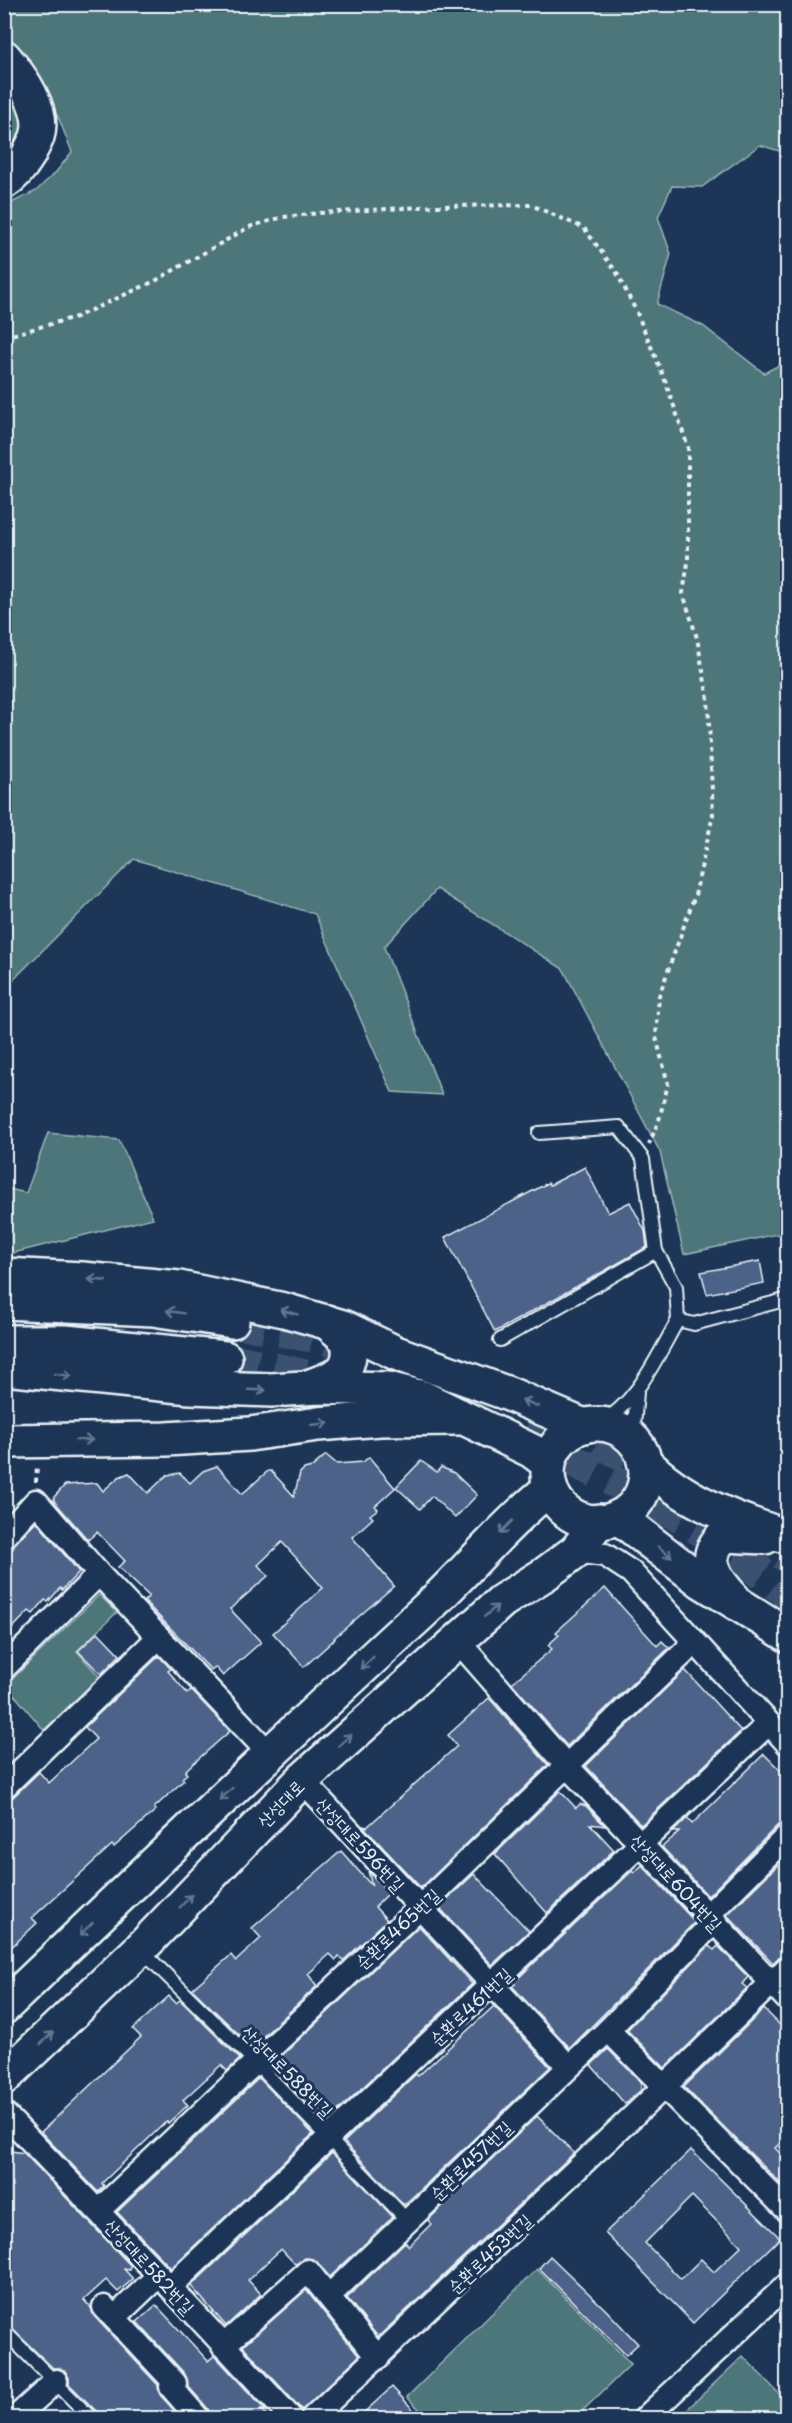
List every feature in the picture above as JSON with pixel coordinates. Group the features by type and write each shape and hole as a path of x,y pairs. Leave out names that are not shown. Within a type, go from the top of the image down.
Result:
{"main road":[{"path":"4,57 20,76 31,96 39,120 38,136 25,160 4,182"},
{"path":"4,1275 179,1288 284,1310 344,1327 396,1353 591,1425 612,1426 625,1433 634,1442 662,1480 699,1502 739,1521 788,1538"},
{"path":"4,1302 153,1309 232,1321"},
{"path":"306,1388 335,1377 345,1369 350,1360 348,1340 327,1322"},
{"path":"4,1342 65,1342 225,1358"},
{"path":"4,1368 189,1387 271,1390 388,1389 423,1398 532,1451 549,1476 557,1502 569,1513 583,1520 608,1519 632,1507 641,1493 645,1478 643,1457"},
{"path":"4,1441 166,1439 250,1434 318,1424 380,1419 465,1418"},
{"path":"4,2007 268,1754 433,1603 506,1526 549,1476 553,1450 561,1440 571,1431 591,1425"},
{"path":"608,1519 788,1635"},
{"name":"산성대로","path":"4,2078 140,1949 302,1780 502,1601 545,1575 576,1551 608,1519"},
{"path":"735,1600 722,1586 713,1571 711,1556 714,1545 724,1535 788,1538"}],"street":[{"path":"4,1536 36,1501 99,1574 268,1754"},
{"path":"576,1551 605,1555 631,1572 788,1744"},
{"path":"4,1668 99,1574"},
{"path":"4,1787 159,1637"},
{"name":"산성대로604번길","path":"457,1640 566,1765 788,2000"},
{"name":"순환로465번길","path":"98,2211 420,1907 694,1643"},
{"name":"순환로461번길","path":"198,2418 171,2387 175,2383 109,2312 164,2281 330,2139 768,1724"},
{"name":"산성대로596번길","path":"302,1780 568,2066"},
{"name":"순환로457번길","path":"329,2296 608,2030 788,1835"},
{"name":"순환로453번길","path":"312,2418 665,2086 788,1966"},
{"path":"608,2030 788,2211"},
{"name":"산성대로582번길","path":"6,2114 291,2418"},
{"path":"223,2346 308,2271 378,2358"},
{"path":"645,2418 788,2284"},
{"path":"15,2418 56,2381"}],"lane":[{"path":"539,1132 619,1127 643,1159 657,1251 676,1287 678,1320 637,1392 612,1417 591,1425"},
{"path":"501,1340 657,1251"},
{"path":"678,1320 694,1324 788,1299"},
{"path":"637,1392 634,1426 643,1457"},
{"name":"산성대로588번길","path":"140,1949 255,2062 408,2221"},
{"path":"4,2331 91,2418"}],"path":[{"path":"4,338 76,317 155,280 249,227 283,217 437,206 531,205 584,228 617,273 637,313 665,380 688,447 688,563 683,593 697,638 709,710 713,816 695,895 659,996 657,1037 668,1084 659,1120 643,1159"},
{"path":"36,1501 37,1465"}],"green space":[{"path":"5,4 787,5 787,160 786,153 760,145 702,187 672,186 658,217 671,254 657,304 703,326 764,373 787,361 787,1232 684,1254 660,1152 563,969 437,889 384,947 442,1095 392,1092 315,914 134,859 5,988 5,206 36,191 56,172 72,152 59,119 5,31"},
{"path":"4,83 28,128 4,166"},
{"path":"48,1133 119,1140 153,1218 5,1255 5,1188 26,1193"},
{"path":"99,1595 117,1612 77,1651 104,1682 49,1736 6,1685"},
{"path":"537,2269 631,2364 575,2418 428,2418 407,2397"},
{"path":"743,2356 787,2402 787,2418 678,2418"}],"building":[{"path":"585,1167 608,1213 630,1202 645,1231 647,1247 495,1332 445,1237 548,1183 550,1185"},
{"path":"760,1261 764,1283 707,1294 701,1272"},
{"path":"326,1455 337,1464 363,1462 369,1457 395,1488 375,1506 378,1509 370,1515 373,1518 352,1537 394,1586 304,1667 273,1633 323,1588 282,1542 258,1565 268,1576 230,1609 261,1642 223,1676 215,1667 211,1670 144,1601 149,1596 118,1567 125,1561 97,1532 88,1540 54,1501 54,1497 65,1485 97,1483 103,1491 119,1477 129,1473 148,1493 167,1475 180,1473 190,1483 203,1471 217,1466 242,1494 268,1471 271,1471 294,1496 300,1473 312,1467"},
{"path":"421,1461 437,1472 441,1467 454,1473 477,1495 455,1518 432,1496 420,1509 396,1487"},
{"path":"36,1521 79,1572 48,1602 45,1600 33,1614 29,1611 4,1637 4,1559"},
{"path":"605,1588 657,1646 662,1641 669,1648 567,1746 512,1683 552,1649 548,1645 559,1635 556,1632"},
{"path":"98,1632 120,1655 101,1674 78,1651"},
{"path":"159,1656 171,1669 168,1671 187,1693 191,1690 230,1731 188,1768 185,1772 187,1774 182,1778 184,1780 154,1808 156,1810 114,1847 112,1845 32,1918 37,1923 4,1954 4,1800 13,1797 39,1772 49,1783 96,1739 85,1727"},
{"path":"685,1670 741,1731 641,1825 586,1766"},
{"path":"489,1698 548,1765 421,1888 363,1826 367,1827 457,1746 448,1735"},
{"path":"764,1754 788,1778 788,1822 778,1825 708,1896 662,1847 679,1832 673,1832 687,1818 692,1824"},
{"path":"560,1791 576,1808 580,1804 586,1806 605,1826 590,1824 614,1850 547,1913 495,1854"},
{"path":"341,1851 372,1886 368,1871 389,1893 375,1907 387,1920 343,1961 339,1956 336,1960 330,1954 308,1974 317,1986 252,2047 192,1989 231,1955 236,1961 261,1938 252,1928"},
{"path":"788,1855 788,1954 779,1957 773,1963 727,1915"},
{"path":"642,1865 695,1922 570,2048 512,1986 515,1984 513,1983 632,1871 634,1873"},
{"path":"474,1874 529,1931 492,1965 439,1907"},
{"path":"419,1926 472,1984 325,2123 271,2066"},
{"path":"709,1946 714,1950 718,1946 748,1977 742,1984 747,1988 665,2068 627,2030"},
{"path":"169,1996 176,2003 180,2000 240,2059 227,2071 221,2065 183,2100 188,2105 168,2123 167,2121 102,2183 104,2186 98,2192 41,2132 141,2037 133,2029"},
{"path":"494,2006 550,2067 404,2205 344,2142 416,2074 418,2076"},
{"path":"764,2009 788,2033 788,2135 775,2148 788,2161 788,2191 684,2087"},
{"path":"608,2049 641,2082 641,2090 625,2104 591,2065"},
{"path":"259,2078 313,2134 171,2268 117,2212"},
{"path":"537,2116 574,2153 378,2337 347,2298 405,2242 409,2246 431,2224 428,2220"},
{"path":"5,2150 24,2153 130,2265 130,2270 124,2269 133,2279 118,2292 106,2280 84,2300 94,2316 158,2385 160,2395 181,2418 99,2418 97,2412 69,2384 66,2372 60,2368 53,2368 4,2321"},
{"path":"691,2150 780,2238 693,2323 605,2233","holes":["692,2196 741,2246 714,2272 701,2259 681,2279 645,2243"]},
{"path":"332,2153 393,2217 330,2277 313,2259 305,2258 295,2264 281,2249 248,2280 261,2294 226,2326 191,2286"},
{"path":"550,2256 638,2344 626,2355 539,2268"},
{"path":"306,2290 359,2356 302,2410 243,2346"},
{"path":"156,2305 208,2361 214,2356 217,2358 265,2410 261,2410 269,2418 211,2418 208,2409 188,2386 185,2374 137,2322"},
{"path":"392,2387 421,2418 358,2418"}],"tunnel":[{"path":"232,1321 327,1339 361,1351"},
{"path":"225,1358 332,1382"},
{"path":"555,1418 633,1460 666,1481"},
{"path":"522,1437 597,1472 670,1511 715,1540 788,1593"},
{"path":"741,1527 788,1557"}]}
